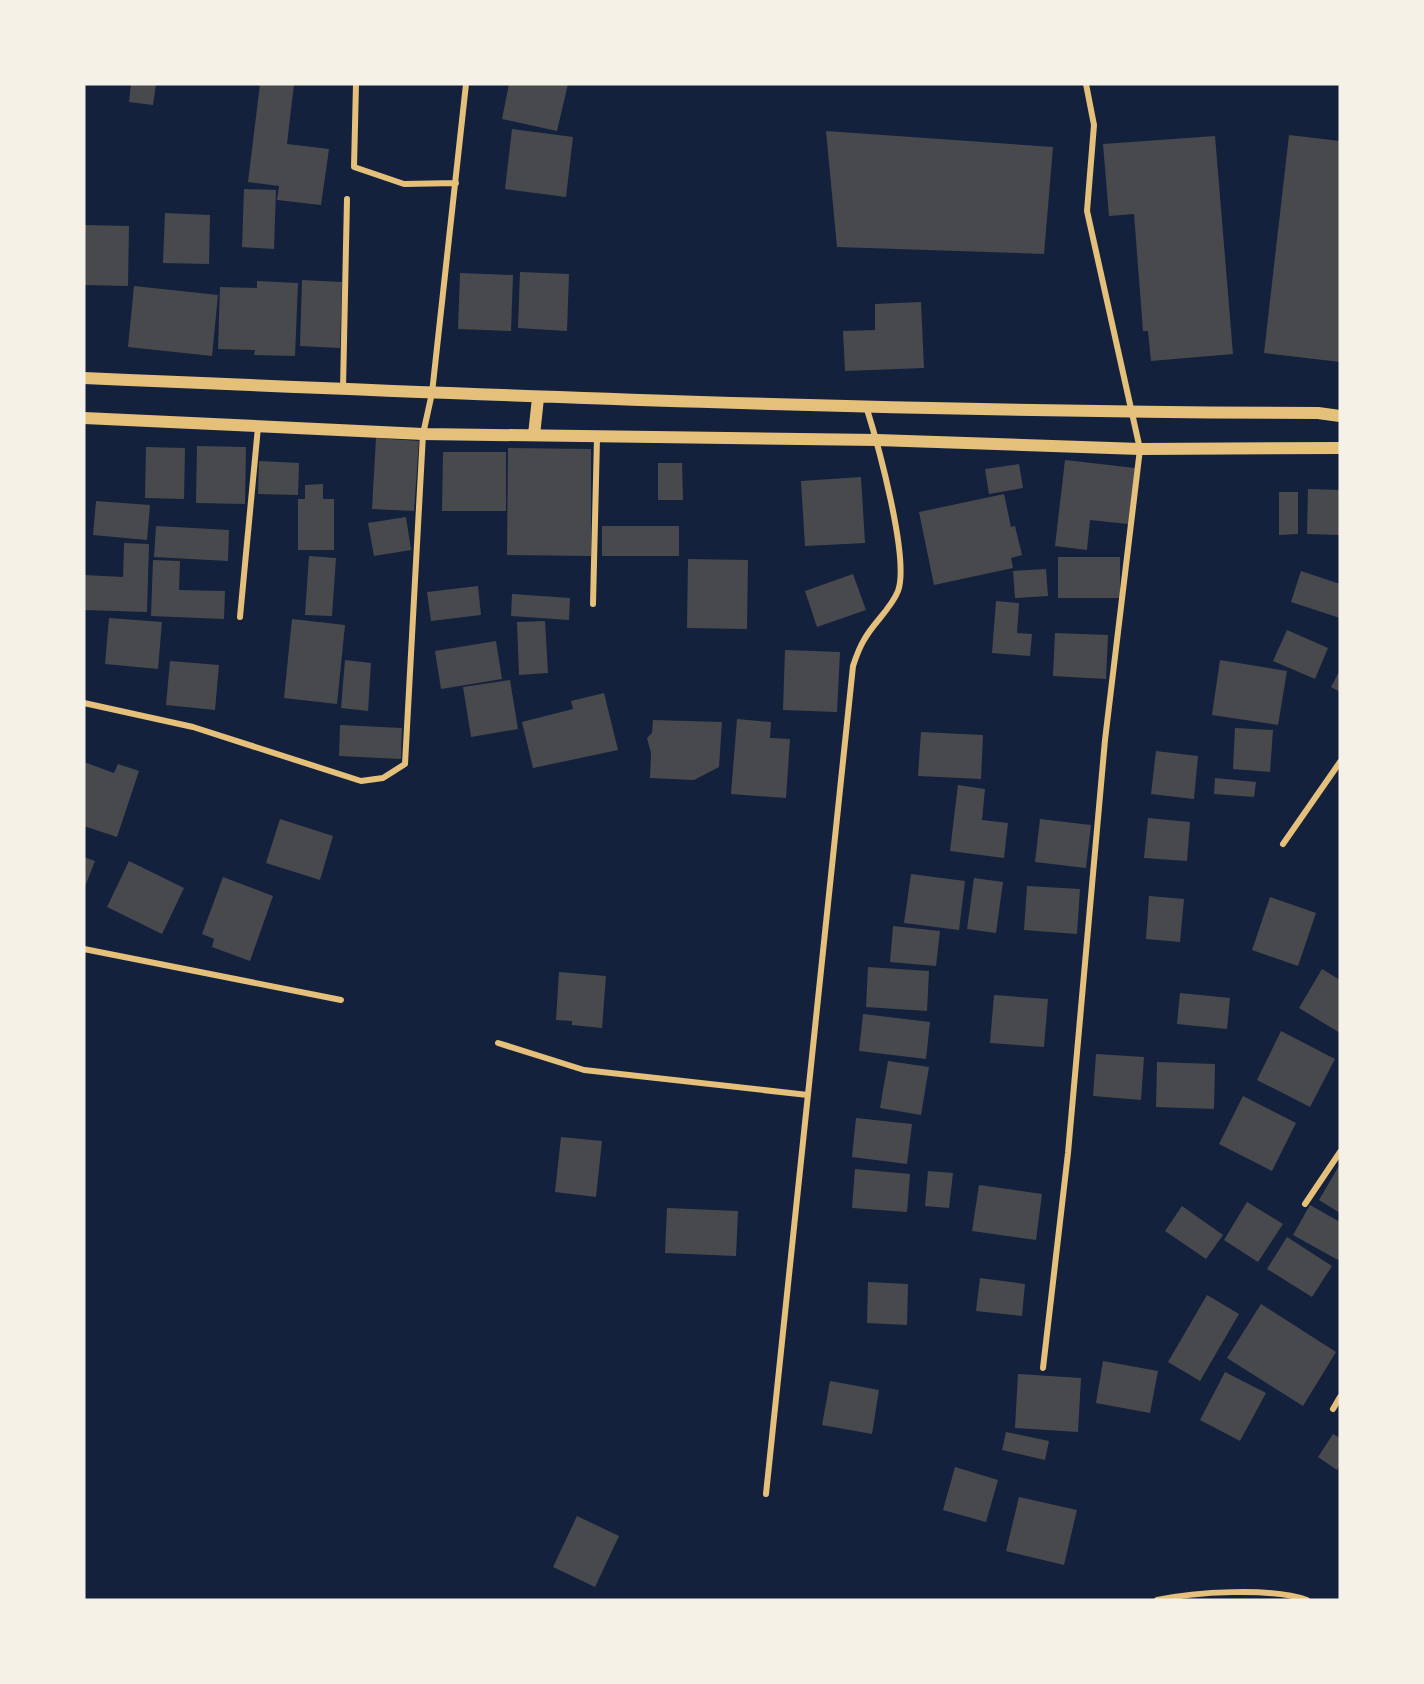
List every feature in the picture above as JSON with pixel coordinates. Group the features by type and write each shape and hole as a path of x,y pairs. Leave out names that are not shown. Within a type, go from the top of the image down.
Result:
{"main road":[{"path":"84,378 538,398 1134,412 1318,413 1340,416"},
{"path":"534,435 538,398"},
{"path":"84,418 423,434 877,440 1140,449 1340,448"}],"street":[{"path":"356,84 354,167 404,184 456,183"},
{"path":"84,703 193,727 361,781 383,778 405,764 423,434 432,393 466,84"},
{"path":"1043,1368 1069,1141 1105,740 1140,449 1134,412 1088,211 1094,125 1086,84"},
{"path":"343,389 347,199"},
{"path":"766,1494 853,666 864,640 898,591 900,567 895,524 877,440 866,406"},
{"path":"240,617 258,426"},
{"path":"593,604 597,438"},
{"path":"1283,844 1340,762"},
{"path":"84,949 341,1000"},
{"path":"498,1043 584,1070 808,1095"},
{"path":"1305,1204 1340,1152"},
{"path":"1333,1409 1340,1397"},
{"path":"1156,1600 1183,1594 1288,1593 1306,1600"}],"building":[{"path":"131,84 156,84 153,105 129,102"},
{"path":"260,84 294,84 287,144 329,149 321,205 277,200 279,186 248,182"},
{"path":"509,84 568,84 557,131 502,119"},
{"path":"512,129 573,137 566,197 505,189"},
{"path":"826,131 1053,147 1044,254 837,247"},
{"path":"1289,135 1340,141 1340,362 1264,353"},
{"path":"1215,136 1233,354 1151,361 1148,331 1143,331 1134,214 1109,216 1103,144"},
{"path":"244,189 276,190 274,249 242,247"},
{"path":"165,213 210,215 209,264 163,263"},
{"path":"84,225 129,226 128,286 84,285"},
{"path":"520,272 569,274 567,331 518,328"},
{"path":"460,273 513,275 511,331 458,329"},
{"path":"302,280 342,282 340,348 300,346"},
{"path":"257,281 298,283 295,356 254,355 255,350 218,349 220,287 257,288"},
{"path":"134,286 218,295 212,356 128,347"},
{"path":"921,302 924,368 845,371 843,331 875,330 875,304"},
{"path":"376,438 419,441 414,511 372,509"},
{"path":"197,446 246,447 245,504 196,503"},
{"path":"146,447 185,448 184,499 145,498"},
{"path":"508,448 591,449 591,556 507,555"},
{"path":"443,452 506,452 506,511 442,511"},
{"path":"1065,460 1135,468 1128,524 1090,520 1087,550 1055,546"},
{"path":"259,461 299,463 298,495 258,494"},
{"path":"658,463 682,463 683,500 658,500"},
{"path":"1019,464 1023,488 989,494 985,469"},
{"path":"861,477 865,543 805,546 801,481"},
{"path":"323,484 323,499 334,499 334,550 298,550 298,499 305,499 305,485"},
{"path":"1308,489 1340,490 1340,535 1307,534"},
{"path":"1279,492 1298,492 1298,534 1279,535"},
{"path":"1004,494 1011,527 1015,526 1022,555 1011,558 1013,568 934,585 919,512"},
{"path":"96,501 150,505 147,540 93,535"},
{"path":"406,517 411,550 374,556 368,523"},
{"path":"156,526 229,530 228,561 154,557"},
{"path":"602,526 679,526 679,556 602,556"},
{"path":"124,543 149,544 147,612 84,610 84,575 123,577"},
{"path":"309,556 336,558 332,616 305,615"},
{"path":"1058,557 1120,557 1120,598 1058,598"},
{"path":"688,559 748,560 747,629 687,628"},
{"path":"153,560 180,561 179,590 225,591 224,619 151,616"},
{"path":"1046,569 1048,596 1015,598 1013,571"},
{"path":"1301,571 1340,584 1340,618 1291,602"},
{"path":"853,574 866,610 817,627 805,591"},
{"path":"478,586 481,615 431,621 427,592"},
{"path":"512,594 570,598 569,620 511,616"},
{"path":"996,601 1019,603 1017,633 1032,634 1030,656 992,653"},
{"path":"109,618 162,622 158,669 105,664"},
{"path":"292,619 345,625 337,704 284,698"},
{"path":"545,621 548,673 519,675 517,622"},
{"path":"1287,630 1328,648 1315,679 1273,661"},
{"path":"1055,633 1108,635 1106,679 1053,676"},
{"path":"496,641 502,679 441,689 435,651"},
{"path":"785,650 840,652 837,712 783,710"},
{"path":"345,660 371,663 368,711 341,708"},
{"path":"1220,660 1287,671 1278,725 1212,715"},
{"path":"170,661 219,665 215,710 166,705"},
{"path":"1340,670 1340,692 1331,687"},
{"path":"510,680 518,729 471,737 463,687"},
{"path":"604,693 618,750 533,768 522,722 573,709 571,701"},
{"path":"737,719 771,722 770,738 790,739 786,798 731,794"},
{"path":"653,720 722,722 719,767 694,780 650,778 651,753 647,738 652,733"},
{"path":"340,725 402,728 401,759 339,756"},
{"path":"1235,728 1273,730 1270,772 1233,769"},
{"path":"921,732 983,735 981,779 918,776"},
{"path":"1156,751 1198,756 1194,799 1151,794"},
{"path":"84,762 114,773 118,764 139,771 117,837 84,826"},
{"path":"1215,778 1256,782 1254,797 1214,794"},
{"path":"958,785 985,789 982,820 1008,823 1004,858 950,851"},
{"path":"1148,818 1190,822 1187,861 1144,858"},
{"path":"280,819 333,836 320,880 266,863"},
{"path":"1040,819 1091,825 1086,868 1035,862"},
{"path":"84,857 95,861 84,889"},
{"path":"129,861 184,888 162,934 107,907"},
{"path":"911,874 965,881 959,930 904,923"},
{"path":"223,877 273,896 250,961 212,947 214,939 202,934"},
{"path":"974,878 1003,882 996,933 967,929"},
{"path":"1027,886 1080,889 1077,934 1024,930"},
{"path":"1149,896 1184,899 1180,942 1146,939"},
{"path":"1270,897 1316,913 1298,966 1252,950"},
{"path":"893,926 940,931 936,966 890,962"},
{"path":"868,967 929,971 927,1011 866,1007"},
{"path":"1322,969 1340,980 1340,1033 1299,1008"},
{"path":"559,972 606,976 602,1028 572,1025 572,1021 556,1020"},
{"path":"1180,993 1230,998 1227,1029 1177,1024"},
{"path":"994,995 1048,999 1044,1047 990,1043"},
{"path":"863,1014 930,1022 926,1059 859,1051"},
{"path":"1281,1031 1335,1059 1310,1107 1257,1080"},
{"path":"1096,1054 1144,1057 1141,1100 1093,1096"},
{"path":"888,1061 929,1067 921,1115 880,1108"},
{"path":"1157,1062 1215,1064 1214,1109 1156,1107"},
{"path":"1243,1096 1296,1123 1272,1171 1219,1144"},
{"path":"856,1118 912,1124 907,1164 852,1157"},
{"path":"561,1137 602,1141 596,1197 555,1192"},
{"path":"1340,1164 1340,1213 1319,1200"},
{"path":"855,1169 910,1174 907,1212 852,1208"},
{"path":"928,1171 953,1173 949,1208 925,1206"},
{"path":"979,1185 1042,1194 1036,1240 972,1231"},
{"path":"1247,1202 1283,1224 1258,1262 1224,1240"},
{"path":"1310,1205 1340,1222 1338,1260 1293,1235"},
{"path":"1182,1206 1223,1235 1206,1259 1165,1231"},
{"path":"667,1208 738,1211 736,1256 665,1253"},
{"path":"1287,1237 1332,1266 1312,1297 1267,1269"},
{"path":"980,1278 1025,1284 1022,1316 976,1311"},
{"path":"868,1282 908,1284 907,1325 867,1323"},
{"path":"1207,1295 1239,1314 1200,1381 1168,1362"},
{"path":"1261,1304 1336,1352 1303,1406 1227,1358"},
{"path":"1103,1361 1158,1371 1150,1413 1096,1403"},
{"path":"1225,1372 1266,1393 1240,1441 1200,1420"},
{"path":"1018,1374 1081,1378 1078,1432 1015,1428"},
{"path":"830,1381 879,1390 872,1434 822,1425"},
{"path":"1006,1432 1049,1441 1045,1460 1002,1450"},
{"path":"1333,1434 1340,1438 1340,1465 1337,1470 1318,1457"},
{"path":"955,1467 998,1480 986,1522 943,1510"},
{"path":"1019,1497 1077,1510 1064,1565 1006,1551"},
{"path":"577,1516 619,1536 595,1587 553,1567"}]}
